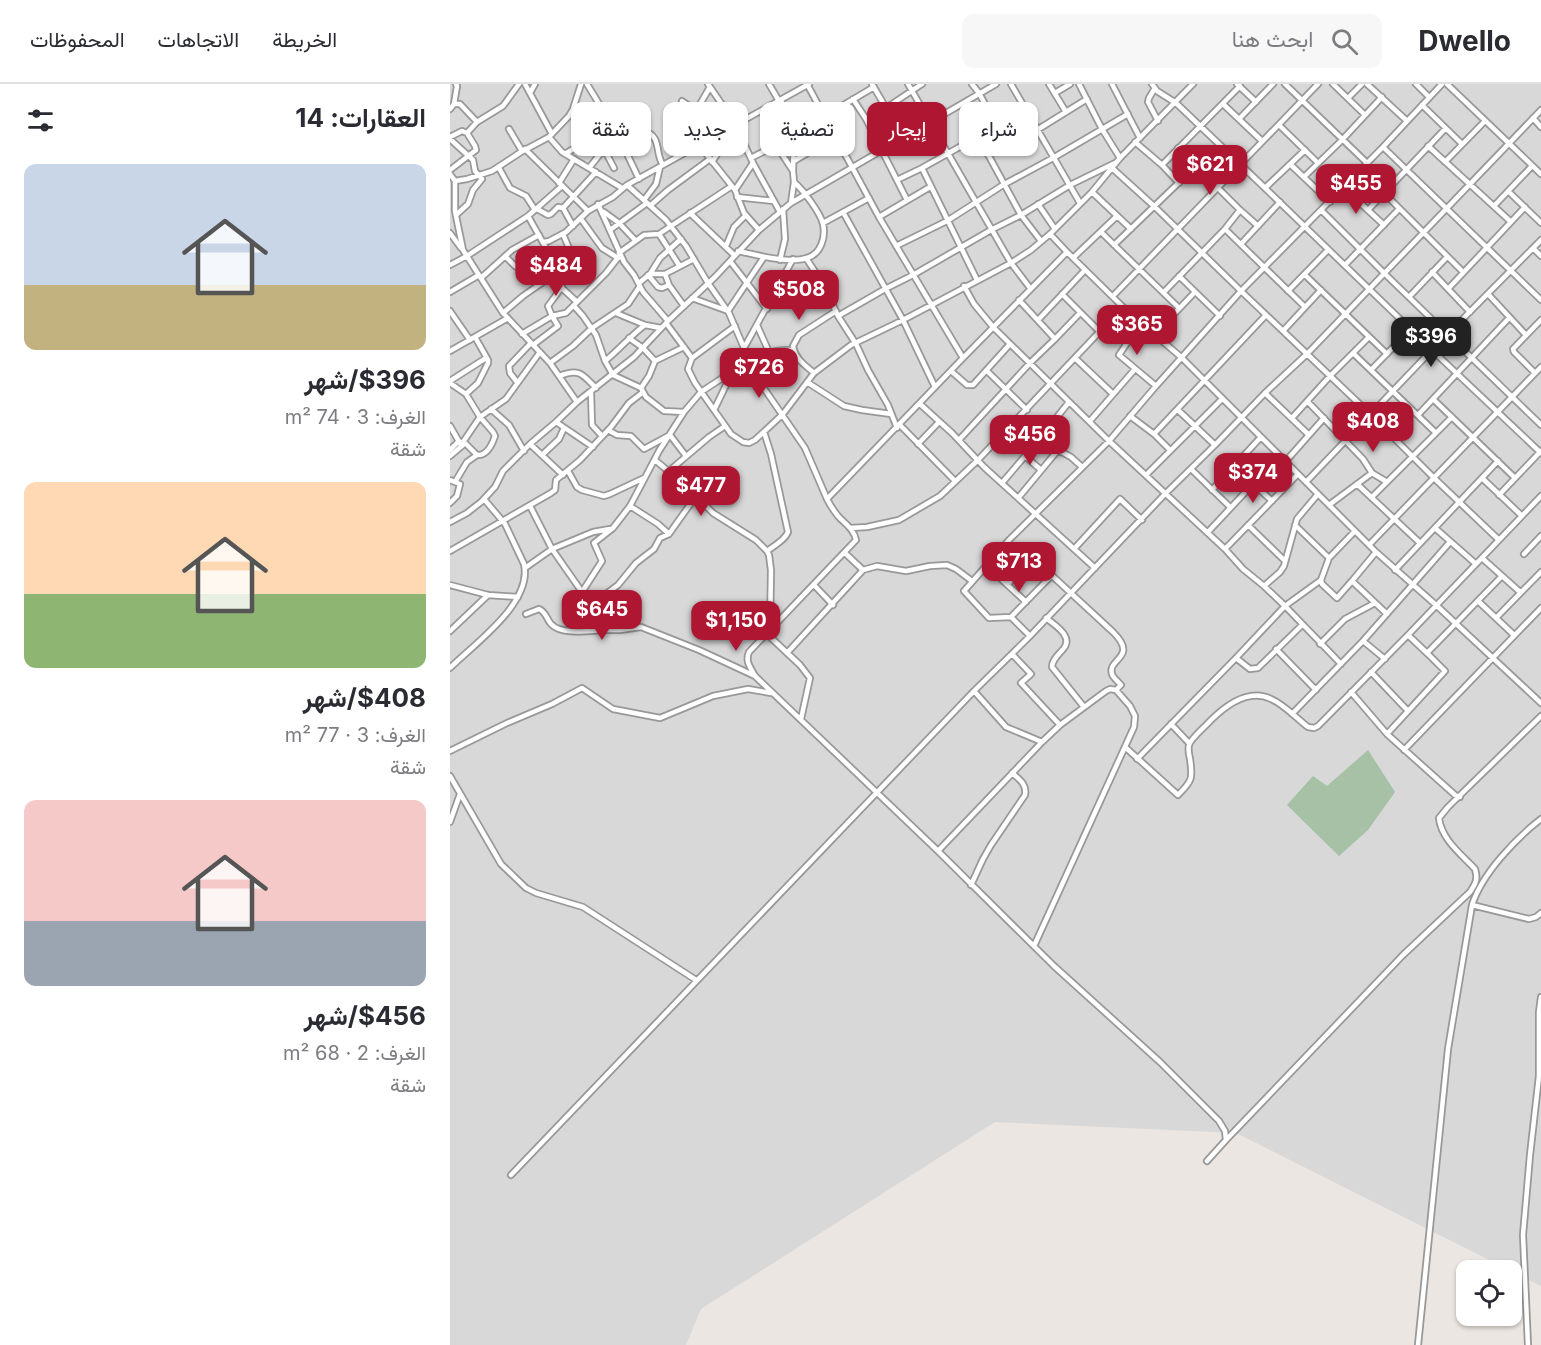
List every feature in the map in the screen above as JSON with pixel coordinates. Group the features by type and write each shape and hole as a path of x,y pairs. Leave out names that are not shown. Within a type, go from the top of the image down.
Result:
{"street":[{"path":"467,133 477,122 503,106 519,84"},
{"path":"525,84 550,135 560,150 625,187 647,203 671,226 728,311 744,348"},
{"path":"530,93 535,84"},
{"path":"453,184 499,168 550,135 569,116 581,84"},
{"path":"587,84 598,102"},
{"path":"769,84 780,101"},
{"path":"748,119 808,84 818,102"},
{"path":"908,84 918,102"},
{"path":"895,102 922,84"},
{"path":"972,84 984,102"},
{"path":"947,112 996,84"},
{"path":"1011,84 1021,102"},
{"path":"1049,84 1066,112"},
{"path":"1054,93 1070,84"},
{"path":"1079,84 1118,160"},
{"path":"1112,84 1140,138"},
{"path":"735,326 692,358 689,372 731,434 748,443 755,440 783,414 814,373 851,345 1011,263 1031,250 1092,192 1118,160 1193,84"},
{"path":"1239,119 1273,84"},
{"path":"1285,84 1367,163"},
{"path":"1113,296 1318,84"},
{"path":"1333,84 1365,115"},
{"path":"1348,98 1362,84"},
{"path":"1367,84 1407,122"},
{"path":"1416,84 1429,97"},
{"path":"1052,575 1011,617 989,618 964,593 972,580 1035,513 1109,441 1241,291 1322,211 1442,84"},
{"path":"1447,84 1541,174"},
{"path":"450,109 454,104 458,85"},
{"path":"700,102 709,85 721,102"},
{"path":"848,102 873,85 883,102"},
{"path":"1162,165 1223,104 1238,85 1256,102"},
{"path":"1158,121 1148,102 1154,86 1160,93 1176,103 1541,452 1499,495"},
{"path":"1304,177 1382,98"},
{"path":"853,99 866,119"},
{"path":"1038,129 1087,99"},
{"path":"454,104 460,104 477,122"},
{"path":"1223,104 1262,141"},
{"path":"1422,105 1462,144"},
{"path":"511,1175 974,691 1265,393 1307,354 1541,110"},
{"path":"896,246 947,221 1003,184 1128,114"},
{"path":"1533,118 1541,127"},
{"path":"1445,162 1485,121"},
{"path":"1279,125 1318,163"},
{"path":"509,129 524,150 588,211"},
{"path":"1368,210 1445,129"},
{"path":"456,215 468,204 482,179 475,171 474,161 469,156 450,138 462,131 467,133 476,150 469,156 450,172 456,215 463,250"},
{"path":"1038,132 1080,203"},
{"path":"647,203 662,166 658,143 651,134"},
{"path":"1135,142 1179,183"},
{"path":"959,146 947,153 1011,263 1030,288"},
{"path":"1428,146 1510,221"},
{"path":"1383,147 1541,300"},
{"path":"1179,148 1258,226"},
{"path":"565,154 571,150"},
{"path":"1265,188 1305,150"},
{"path":"748,153 774,201 782,210 785,239 780,260"},
{"path":"590,168 599,156"},
{"path":"609,156 614,168"},
{"path":"628,156 639,179"},
{"path":"546,243 563,234 598,204 614,197 625,187 681,156"},
{"path":"708,156 733,188 746,215 759,230"},
{"path":"610,230 711,161 715,156"},
{"path":"522,334 552,316 566,313 635,240 644,235 659,234 733,188 752,161 760,156"},
{"path":"783,156 793,171"},
{"path":"791,202 794,156"},
{"path":"794,161 802,156"},
{"path":"846,156 879,217 963,358"},
{"path":"450,522 476,507 495,487 503,471 530,444 577,402 644,348 759,230 791,202 871,156"},
{"path":"885,156 908,200"},
{"path":"897,180 942,156"},
{"path":"989,156 1021,215 1041,241"},
{"path":"450,265 537,209 561,184 574,159"},
{"path":"814,373 799,360 794,350 793,346 799,335 913,275 1118,160"},
{"path":"1291,165 1330,202"},
{"path":"1114,245 1196,166"},
{"path":"1494,206 1532,166"},
{"path":"499,168 510,188 525,196 537,209 548,215 558,207 563,208 596,172"},
{"path":"922,168 977,280"},
{"path":"1112,168 1499,540"},
{"path":"690,213 736,253 780,260 806,258 819,250 823,223 806,193 794,182"},
{"path":"879,217 930,187"},
{"path":"1344,188 1384,225"},
{"path":"1508,191 1541,223"},
{"path":"1092,192 1131,229"},
{"path":"1384,193 1463,272"},
{"path":"737,197 774,201"},
{"path":"823,223 869,198"},
{"path":"1241,244 1280,202"},
{"path":"598,204 619,256 692,358"},
{"path":"1038,204 1052,231 1067,252 1085,270 1123,307 1182,358 1376,552 1456,622 1541,703"},
{"path":"1448,289 1525,207"},
{"path":"563,208 573,226"},
{"path":"1345,265 1399,209"},
{"path":"1164,292 1225,229 1240,210"},
{"path":"602,211 619,223 635,240"},
{"path":"1322,211 1512,397 1540,421"},
{"path":"843,212 903,320 935,387"},
{"path":"726,246 734,227 746,215"},
{"path":"528,216 546,243 559,271"},
{"path":"1073,258 1117,216"},
{"path":"581,219 602,248 619,256"},
{"path":"1225,229 1305,307"},
{"path":"1101,232 1179,308"},
{"path":"450,233 503,313 550,363 577,402"},
{"path":"503,313 559,271 571,253 563,234"},
{"path":"659,234 679,266"},
{"path":"450,292 480,277 512,250 539,235"},
{"path":"550,363 592,328 630,302 639,285 660,258 681,239"},
{"path":"1306,482 1541,240"},
{"path":"1533,248 1541,256"},
{"path":"1288,291 1328,250"},
{"path":"827,500 1018,300 1067,252"},
{"path":"505,256 515,266 542,282"},
{"path":"728,311 764,256"},
{"path":"1409,297 1447,257"},
{"path":"806,258 856,344 898,426 956,482"},
{"path":"649,275 665,274 694,259"},
{"path":"714,410 744,348 793,259"},
{"path":"729,261 766,309"},
{"path":"1038,320 1085,270"},
{"path":"1432,272 1470,312"},
{"path":"665,274 669,285 684,306"},
{"path":"1305,274 1387,354"},
{"path":"649,275 658,287 669,285"},
{"path":"1179,276 1220,316"},
{"path":"550,277 562,288 592,328 613,375 641,390 664,411 684,412"},
{"path":"778,288 798,293 819,279"},
{"path":"964,286 981,315 1109,441 1285,606 1341,664"},
{"path":"517,382 510,373 509,366 532,344 558,327 548,306 562,288"},
{"path":"1282,330 1321,290"},
{"path":"1155,334 1195,292"},
{"path":"1062,294 1100,332"},
{"path":"1488,294 1526,335"},
{"path":"692,298 728,311"},
{"path":"1018,300 1055,339"},
{"path":"850,528 899,520 940,496 978,460 1123,307"},
{"path":"450,311 473,339 488,363 478,383 466,394"},
{"path":"616,313 645,325 661,328"},
{"path":"958,440 1080,313"},
{"path":"1154,434 1266,315"},
{"path":"450,351 508,318"},
{"path":"1418,415 1509,318"},
{"path":"450,322 456,320"},
{"path":"1535,373 1513,350 1541,320"},
{"path":"605,361 645,325"},
{"path":"758,325 769,352"},
{"path":"1143,325 1119,353 1119,356 1156,386"},
{"path":"1371,370 1411,330"},
{"path":"629,338 644,348 655,361"},
{"path":"1292,418 1369,338"},
{"path":"951,370 970,386 973,385 1011,344"},
{"path":"450,550 551,494 556,487 555,482 593,447 641,390 650,376 655,361 684,347"},
{"path":"753,371 769,352 794,350"},
{"path":"450,456 463,444 480,417 506,399 540,352"},
{"path":"1353,353 1436,433"},
{"path":"741,355 805,448 827,500 836,514 850,528 856,540 749,652 746,657 747,662 755,676"},
{"path":"450,503 457,496 460,484 453,481 467,462 485,453 495,436 466,394 450,382 486,358"},
{"path":"1075,358 1113,394"},
{"path":"1369,545 1541,367"},
{"path":"1090,421 1135,369"},
{"path":"582,592 602,561 594,543 613,528 630,506 684,412 701,392 733,371"},
{"path":"987,371 1026,410"},
{"path":"560,376 576,372 582,374 596,388"},
{"path":"807,382 844,406 862,411 891,414"},
{"path":"591,392 592,425 602,436"},
{"path":"1265,393 1309,435"},
{"path":"1146,475 1222,399"},
{"path":"1433,399 1515,478"},
{"path":"1002,483 1069,402"},
{"path":"1308,402 1364,459 1372,473 1387,482"},
{"path":"920,404 1095,568"},
{"path":"491,409 509,425 524,451"},
{"path":"1178,410 1215,445"},
{"path":"1130,416 1154,434 1170,450"},
{"path":"1372,497 1452,417"},
{"path":"1286,461 1324,418"},
{"path":"556,422 593,447"},
{"path":"918,444 939,422"},
{"path":"450,426 463,444 477,455"},
{"path":"669,471 725,426"},
{"path":"542,455 560,439 564,428"},
{"path":"608,430 617,435 631,436 644,449 670,435"},
{"path":"764,432 788,532 788,535 767,551"},
{"path":"670,435 686,456"},
{"path":"1042,436 1082,467"},
{"path":"1212,489 1261,437"},
{"path":"450,450 463,444"},
{"path":"463,444 467,462"},
{"path":"530,444 563,475"},
{"path":"1019,497 1058,450"},
{"path":"1026,456 1041,470"},
{"path":"655,460 714,513 756,540 767,551 771,570 768,632 810,678 801,719"},
{"path":"1395,570 1498,461"},
{"path":"1191,469 1230,507"},
{"path":"568,471 577,487 604,496 645,477"},
{"path":"1329,505 1372,473"},
{"path":"1225,549 1298,474"},
{"path":"1482,478 1521,515"},
{"path":"1208,532 1254,484 1272,501"},
{"path":"1357,484 1420,543"},
{"path":"1264,586 1280,572 1297,519 1318,494"},
{"path":"585,609 618,585 636,563 654,549 660,538 669,534 696,496"},
{"path":"1189,743 1222,710 1239,699 1263,696 1272,699 1306,726 1316,727 1385,659 1541,496"},
{"path":"450,668 500,622 518,597 525,579 525,568 502,521 484,499"},
{"path":"1074,549 1120,499 1142,520"},
{"path":"530,506 552,549 582,592 585,609 602,630"},
{"path":"630,506 669,534"},
{"path":"1248,525 1285,561"},
{"path":"1295,525 1329,558"},
{"path":"525,568 552,549 592,532 613,528"},
{"path":"1435,528 1476,564"},
{"path":"1137,759 1285,606 1321,580 1329,558 1355,531"},
{"path":"1524,554 1541,536"},
{"path":"1292,714 1364,640 1450,542"},
{"path":"1321,580 1336,598 1376,552"},
{"path":"845,553 863,570"},
{"path":"938,851 1041,742 1107,690 1116,690 1121,685 1112,672 1112,668 1123,650 1122,641 1033,558 1008,584"},
{"path":"1482,558 1520,592"},
{"path":"788,653 863,570 877,566 906,572 930,566 947,565 972,580"},
{"path":"986,565 1026,602"},
{"path":"1496,618 1541,572"},
{"path":"1445,670 1427,653 1502,576"},
{"path":"1352,581 1387,614"},
{"path":"450,585 488,595 518,597"},
{"path":"814,585 833,604"},
{"path":"450,631 488,595"},
{"path":"1478,600 1514,635"},
{"path":"1320,644 1345,619 1375,603"},
{"path":"1404,750 1541,608"},
{"path":"526,614 539,609 543,611 550,624 559,630 620,630 641,627 755,676 1034,946 1160,1062 1219,1121 1225,1131 1226,1140"},
{"path":"1011,617 1030,636"},
{"path":"1047,618 1065,634 1066,640 1065,646 1053,660 1052,667 1084,707"},
{"path":"1236,658 1247,668 1261,667 1276,649 1302,625"},
{"path":"1408,635 1445,670"},
{"path":"1364,640 1385,659"},
{"path":"1276,649 1316,690"},
{"path":"1012,654 1030,674 1021,683 1060,725"},
{"path":"1387,734 1445,670"},
{"path":"1371,672 1408,711"},
{"path":"450,751 582,688 613,709 660,718 713,696 748,689 774,693"},
{"path":"1034,946 1134,727 1135,716 1130,706 1116,690"},
{"path":"974,691 1006,727 1041,742"},
{"path":"1351,692 1387,734 1460,797"},
{"path":"1207,1161 1395,963 1470,892 1477,882 1475,869 1443,833 1439,818 1541,716"},
{"path":"1125,747 1178,795 1189,784 1192,774 1189,743 1171,724"},
{"path":"971,885 991,845 1025,795 1024,785 1012,773"},
{"path":"450,776 501,864 526,888 583,907 696,980"},
{"path":"450,822 460,794"},
{"path":"1418,1345 1448,1049 1472,905 1483,880 1524,832 1541,819"},
{"path":"1472,905 1529,919 1541,913"},
{"path":"1528,1345 1523,1235 1539,1076 1541,997"}],"shaded area":[{"path":"450,84 1541,84 1541,1286 1522,1277 1522,1260 1489,1260 1236,1133 995,1122 701,1309 686,1345 450,1345"}],"green space":[{"path":"1368,750 1395,792 1368,830 1339,856 1287,805 1313,776 1327,786"}]}
